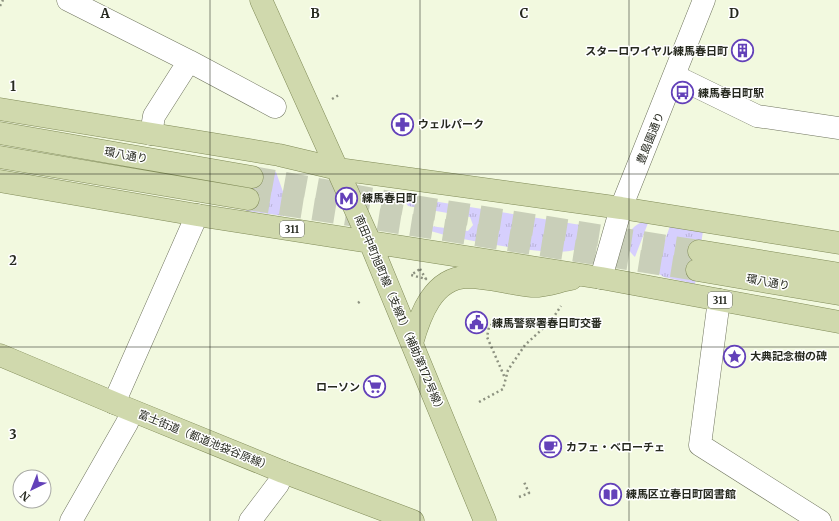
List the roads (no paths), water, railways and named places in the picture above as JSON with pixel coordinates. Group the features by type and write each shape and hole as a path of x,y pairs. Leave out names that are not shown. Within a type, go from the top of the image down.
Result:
{"main road":[{"name":"南田中町旭町線（支線1）（補助第172号線）","path":"261,0 315,123 338,169 370,242 484,521"},
{"path":"0,109 279,155 338,169 621,208 839,243"},
{"name":"環八通り","path":"0,133 252,177"},
{"name":"環八通り","path":"0,158 248,199"},
{"name":"311","path":"0,181 197,215 592,277 839,322"},
{"name":"環八通り","path":"839,274 698,260 839,294"},
{"path":"412,343 418,322 426,306 436,291 453,280 468,277 533,287 592,277"},
{"name":"富士街道（都道池袋谷原線）","path":"0,354 123,407 282,472 413,521"}],"street":[{"path":"68,0 189,61 275,107"},
{"name":"豊島園通り","path":"592,277 675,76 704,0"},
{"path":"151,134 154,116 189,61"},
{"path":"675,76 757,116 839,128"},
{"path":"71,521 127,423 123,407 197,215"},
{"path":"719,300 700,445 820,521"},
{"path":"250,521 278,484 282,472"}],"tunnel":[{"path":"252,177 407,205 699,251"},
{"path":"248,199 697,270"}],"place":[{"name":"スターロワイヤル練馬春日町","path":"743,51"},
{"name":"練馬春日町駅","path":"683,93"},
{"name":"ウェルパーク","path":"403,124"},
{"name":"練馬春日町","path":"347,198"},
{"name":"練馬警察署春日町交番","path":"477,323"},
{"name":"大典記念樹の碑","path":"735,356"},
{"name":"ローソン","path":"375,387"},
{"name":"カフェ・ベローチェ","path":"550,447"},
{"name":"練馬区立春日町図書館","path":"610,494"}]}
